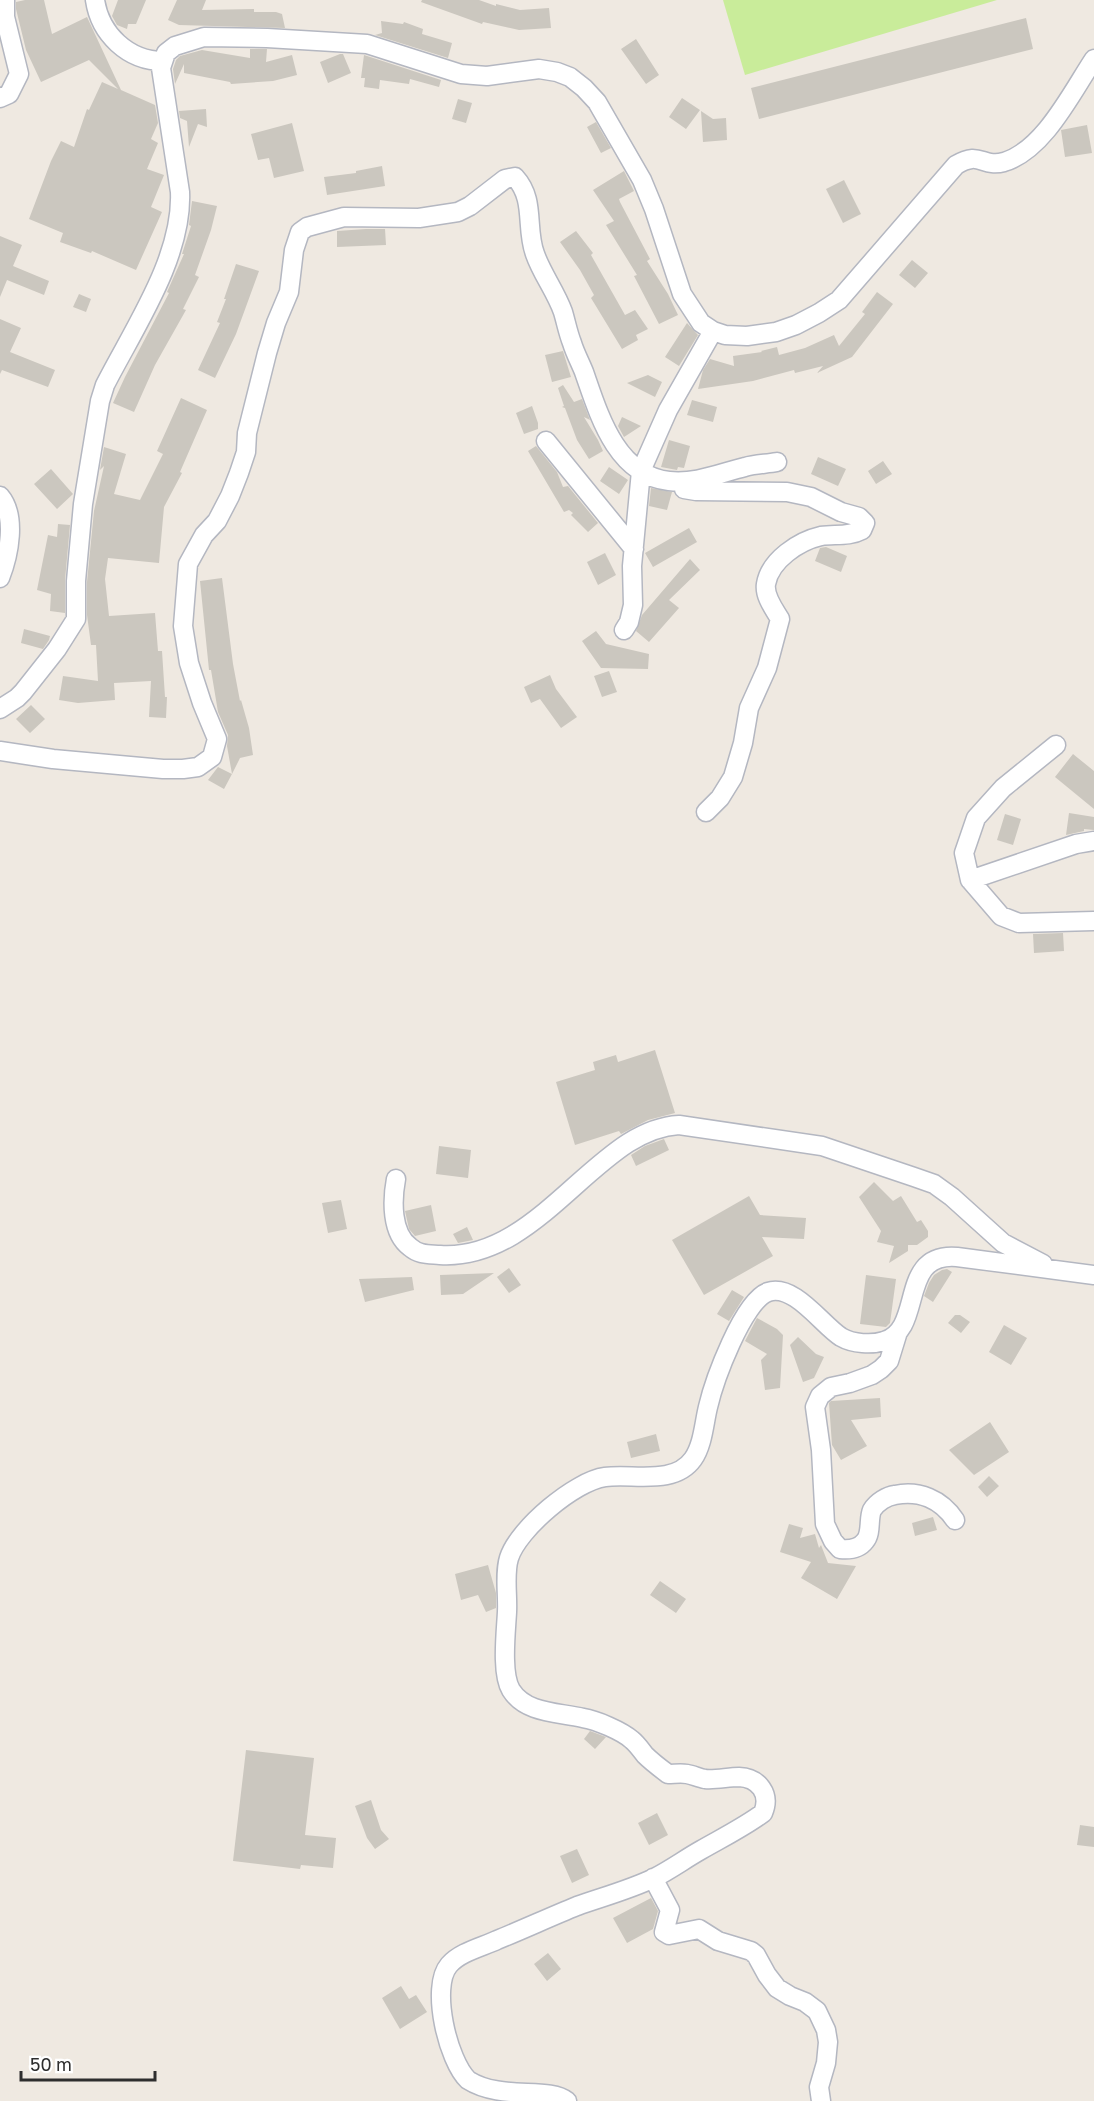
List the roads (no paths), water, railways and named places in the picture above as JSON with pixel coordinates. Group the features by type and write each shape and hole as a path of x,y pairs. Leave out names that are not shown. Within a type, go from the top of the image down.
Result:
{"street":[{"path":"0,98 9,94 19,74 5,17 5,0"},
{"path":"95,0 103,22 116,42 126,52 147,60 163,61"},
{"path":"0,710 23,692 75,622 83,504 100,401 105,385 169,260 177,235 181,210 180,192 161,68 166,52 175,46 204,36 367,44 461,74 487,76 539,69 570,77 597,102 642,180 682,294 701,323 725,335 747,336 776,332 804,321 839,300 956,165 974,157 993,164 1005,161 1024,151 1036,140 1057,116 1094,59"},
{"path":"0,39 15,53"},
{"path":"0,751 53,759 163,769 198,766 212,757 217,739 202,704 189,663 183,626 188,564 204,535 217,521 239,472 246,452 247,433 267,353 289,292 296,241 300,232 307,227 344,217 419,218 458,212 470,206 505,179 515,177 526,193 529,203 529,231 535,255 563,312 596,410 608,434 627,460 641,471 658,479 669,481 697,480 746,466 777,462"},
{"path":"624,630 629,622 633,605 634,549 641,471 669,410 713,331"},
{"path":"546,441 634,549"},
{"path":"669,481 679,487 696,491 766,491 799,494 819,500 841,512 859,516 864,523 862,530 855,533 824,536 802,543 790,550 771,570 765,585 780,619 767,668 749,708 743,743 730,783 720,798 706,812"},
{"path":"0,496 7,504 10,516 10,535 0,578"},
{"path":"1056,746 1003,788 976,818 964,853 970,880 1001,916 1019,923 1094,921"},
{"path":"970,880 1076,844 1094,841"},
{"path":"396,1179 393,1192 395,1208 398,1231 404,1242 418,1253 448,1256 476,1252 503,1241 537,1219 626,1144 648,1131 666,1125 679,1125 822,1146 914,1177 934,1185 952,1197 1004,1243 1052,1270"},
{"path":"955,1520 949,1511 927,1496 903,1493 889,1496 881,1500 873,1509 867,1539 860,1546 850,1550 840,1549 825,1524 821,1450 815,1407 820,1396 831,1387 872,1375 889,1361 917,1280 925,1267 940,1257 957,1257 1094,1275"},
{"path":"567,2101 558,2097 518,2100 496,2096 482,2091 467,2079 459,2068 443,2027 441,1981 449,1964 467,1953 576,1907 653,1878 763,1813 767,1804 767,1796 763,1789 754,1782 741,1777 704,1779 685,1774 668,1774 646,1756 632,1740 619,1733 585,1718 538,1710 518,1698 511,1690 506,1672 507,1567 510,1556 515,1546 547,1509 572,1492 601,1477 630,1475 661,1478 680,1470 693,1460 702,1437 708,1405 718,1375 738,1326 759,1296 779,1290 788,1293 820,1316 841,1337 855,1342 885,1341 897,1335"},
{"path":"653,1878 670,1910 664,1932 669,1935 699,1929 718,1941 751,1951 777,1988 805,2002 817,2011 826,2030 828,2042 826,2062 819,2087 821,2101"}]}
